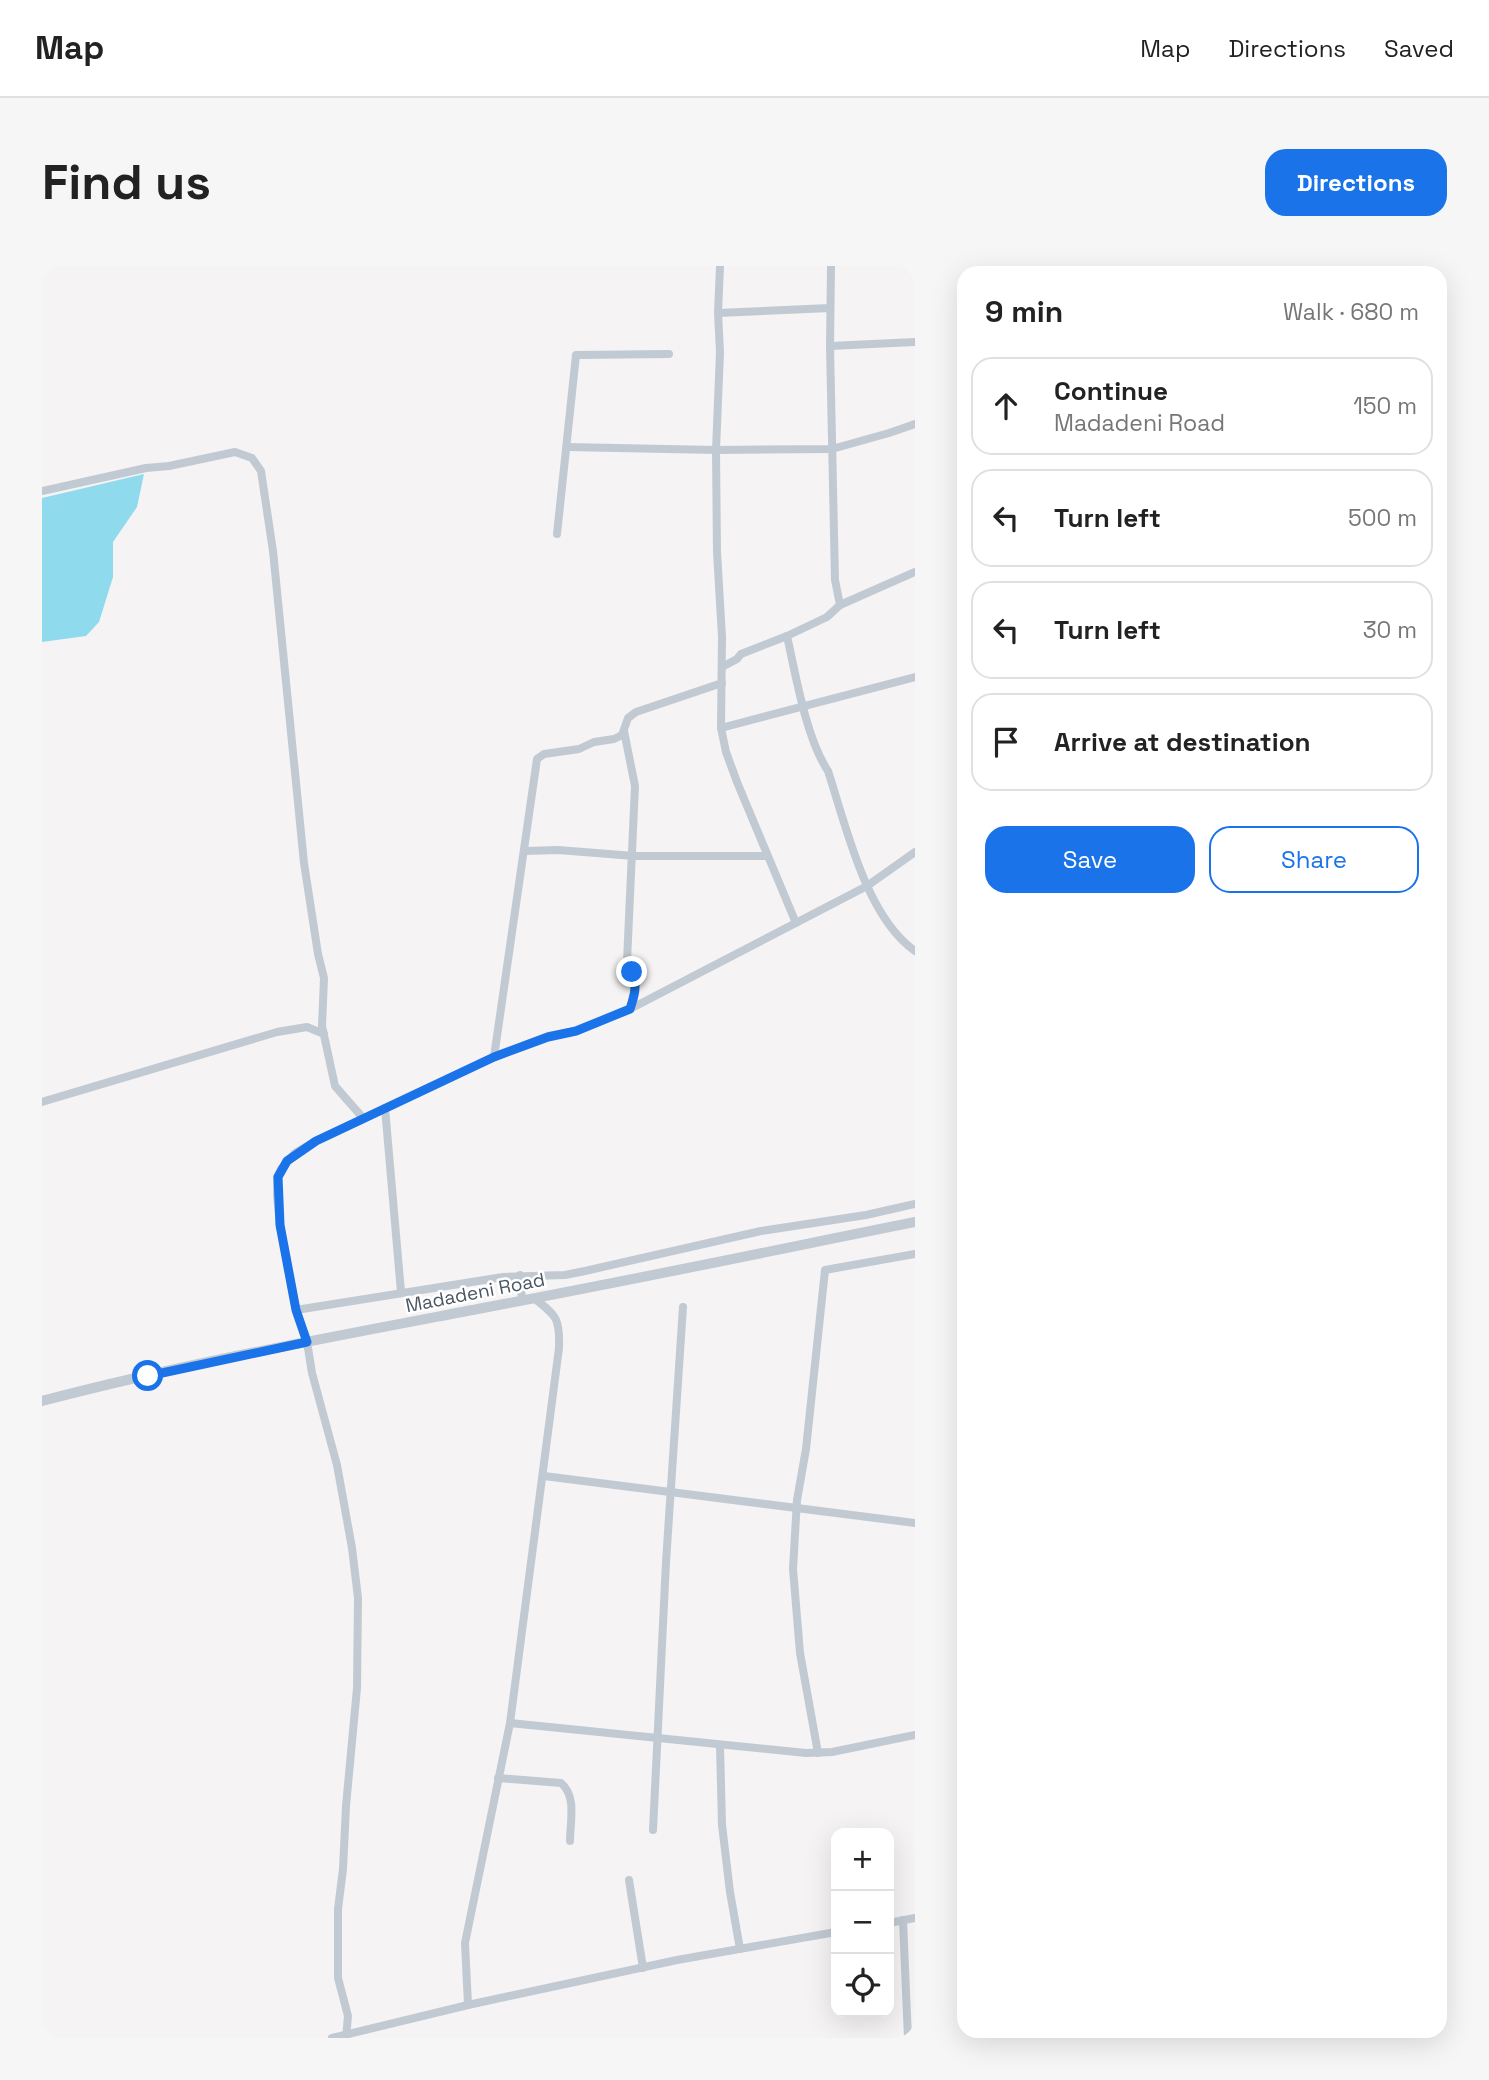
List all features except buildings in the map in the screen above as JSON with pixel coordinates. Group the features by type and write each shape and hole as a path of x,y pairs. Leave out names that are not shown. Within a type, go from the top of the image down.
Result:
{"street":[{"path":"720,266 716,450 721,728 726,752 796,923"},
{"path":"831,266 835,580 840,605"},
{"path":"718,313 830,308"},
{"path":"830,346 915,342"},
{"path":"557,534 576,355 669,354"},
{"path":"567,447 832,449 915,424"},
{"path":"42,491 235,452 252,458 261,471 273,551 304,863 324,978 321,1015 335,1086 363,1118"},
{"path":"722,667 741,654 827,617 840,605 915,572"},
{"path":"787,636 804,708 867,886 904,943 915,951"},
{"path":"721,728 915,677"},
{"path":"630,1009 635,992 635,979 627,961 634,856 635,786 624,731 628,718 636,712 722,683"},
{"path":"494,1057 536,764 540,755 570,751 594,742 614,739 624,731"},
{"path":"524,851 558,850 634,856 768,856"},
{"path":"347,2035 348,2016 338,1978 338,1909 357,1688 358,1598 337,1465 312,1373 307,1342 296,1310 280,1225 278,1177 295,1153 363,1118 494,1057 548,1037 576,1031 630,1009 867,886 915,852"},
{"path":"904,943 915,937"},
{"path":"42,1101 277,1032 307,1027 324,1034"},
{"path":"385,1108 401,1292"},
{"path":"296,1310 520,1275 565,1275 748,1234 866,1215 915,1204"},
{"name":"Madadeni Road","path":"42,1401 104,1385 307,1342 915,1223"},
{"path":"818,1753 802,1661 793,1569 796,1509 806,1449 825,1270 915,1254"},
{"path":"520,1275 522,1301"},
{"path":"468,2004 465,1943 510,1723 544,1476 559,1327 556,1317 535,1299"},
{"path":"653,1830 666,1562 683,1307"},
{"path":"544,1476 915,1523"},
{"path":"510,1723 818,1753 915,1735"},
{"path":"720,1745 722,1833 740,1949"},
{"path":"498,1778 561,1783 565,1786 571,1797 570,1841"},
{"path":"629,1880 643,1968"},
{"path":"894,1922 915,1918"},
{"path":"903,1920 908,2038"},
{"path":"332,2038 468,2004 831,1933"}],"water":[{"path":"144,474 137,507 113,542 113,577 99,622 86,636 42,642 42,498"}],"route":[{"path":"148,1376 307,1342 296,1310 277,1195 281,1168 295,1153 494,1057 548,1037 576,1031 630,1009 635,992 632,972"}]}
